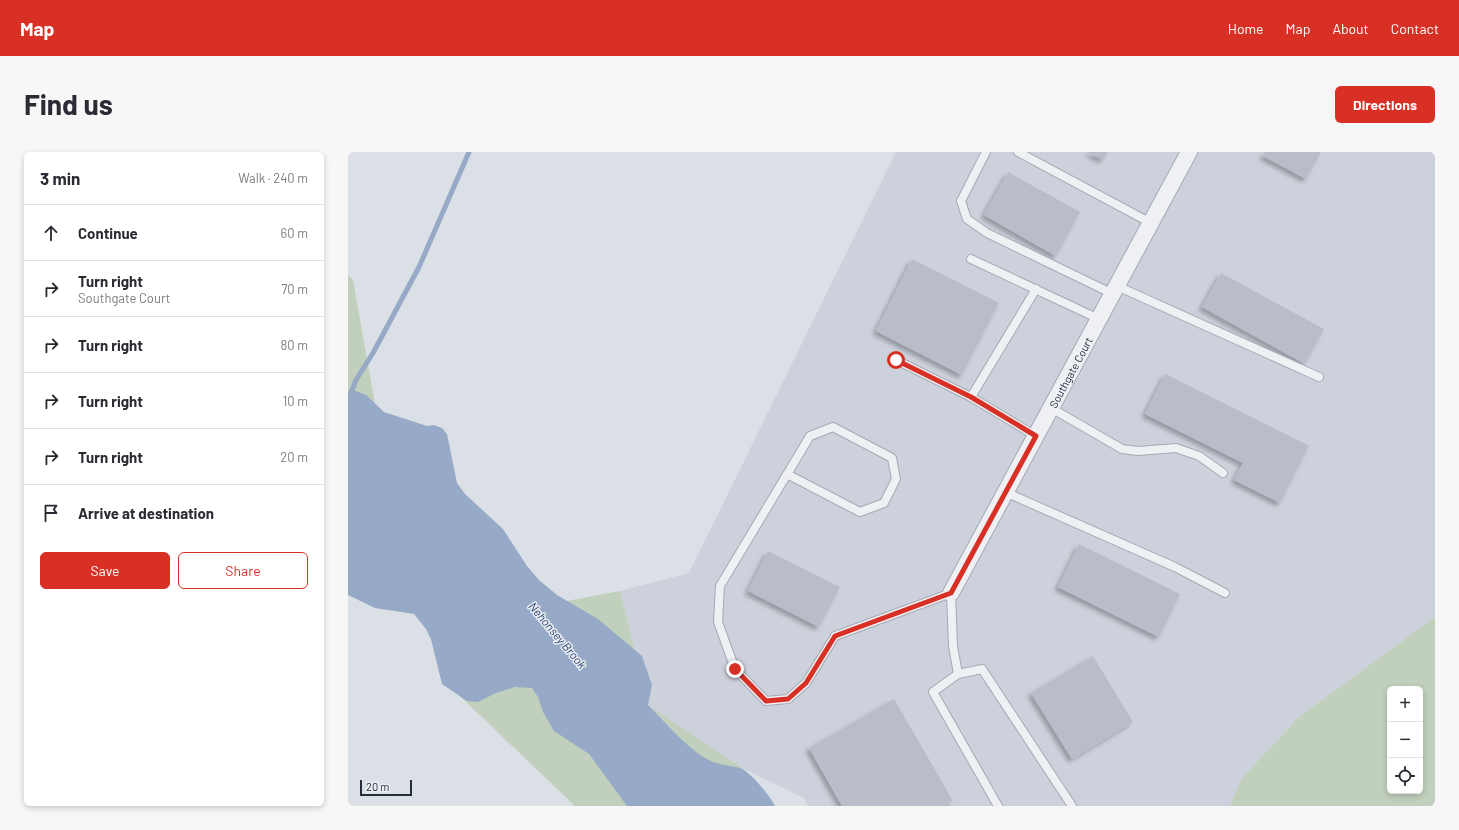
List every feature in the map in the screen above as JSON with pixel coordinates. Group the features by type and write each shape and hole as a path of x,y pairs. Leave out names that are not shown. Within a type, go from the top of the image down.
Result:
{"street":[{"name":"Southgate Court","path":"951,593 1189,152"}],"lane":[{"path":"986,152 961,201 967,219 987,233 1115,290 1319,377"},
{"path":"1018,152 1151,223"},
{"path":"971,259 1099,319"},
{"path":"971,397 1036,289"},
{"path":"896,360 971,397 1036,436"},
{"path":"1051,408 1122,449 1138,451 1176,448 1199,456 1223,473"},
{"path":"787,474 860,512 884,503 896,480 892,458 833,427 810,436 787,474 720,586 718,622 735,669 766,701 788,699 806,683 835,636 951,593 953,646 958,674"},
{"path":"1006,492 1175,567 1224,593"},
{"path":"998,806 933,692 958,674 982,669 1072,806"}],"shaded area":[{"path":"896,152 1435,152 1435,617 1300,716 1241,779 1230,806 808,806 804,798 742,768 648,705 620,591 689,573"}],"green space":[{"path":"348,275 353,280 381,438 348,442"},
{"path":"620,591 648,705 742,768 761,806 575,806 440,677 524,609"},
{"path":"1435,617 1434,806 1230,806 1241,779 1300,716"}],"water":[{"name":"Nehonsey Brook","path":"353,390 366,395 384,412 427,426 434,425 442,428 447,434 457,483 465,494 503,529 527,566 539,580 557,595 598,619 642,656 652,685 648,705 683,740 705,758 713,762 744,770 764,790 775,806 627,806 589,754 554,731 543,712 538,697 532,688 515,687 496,693 478,702 467,701 442,684 431,639 426,629 414,614 375,608 348,595 348,391"}],"building":[{"path":"1087,152 1108,152 1103,160"},
{"path":"1265,152 1321,152 1306,179 1263,156"},
{"path":"1008,172 1080,212 1056,256 984,215"},
{"path":"912,259 999,303 962,375 876,331"},
{"path":"1221,273 1324,329 1305,364 1202,307"},
{"path":"1165,374 1309,446 1280,503 1234,480 1243,463 1145,414"},
{"path":"1079,544 1180,594 1159,637 1058,587"},
{"path":"768,551 840,587 819,627 748,591"},
{"path":"1093,656 1133,722 1072,759 1031,693"},
{"path":"894,699 953,801 944,806 842,806 809,748"}],"waterway":[{"path":"348,401 356,380 373,353 419,267 469,152"}],"route":[{"path":"735,669 766,701 788,699 806,683 835,636 951,593 1036,436 971,397 896,360"}]}
